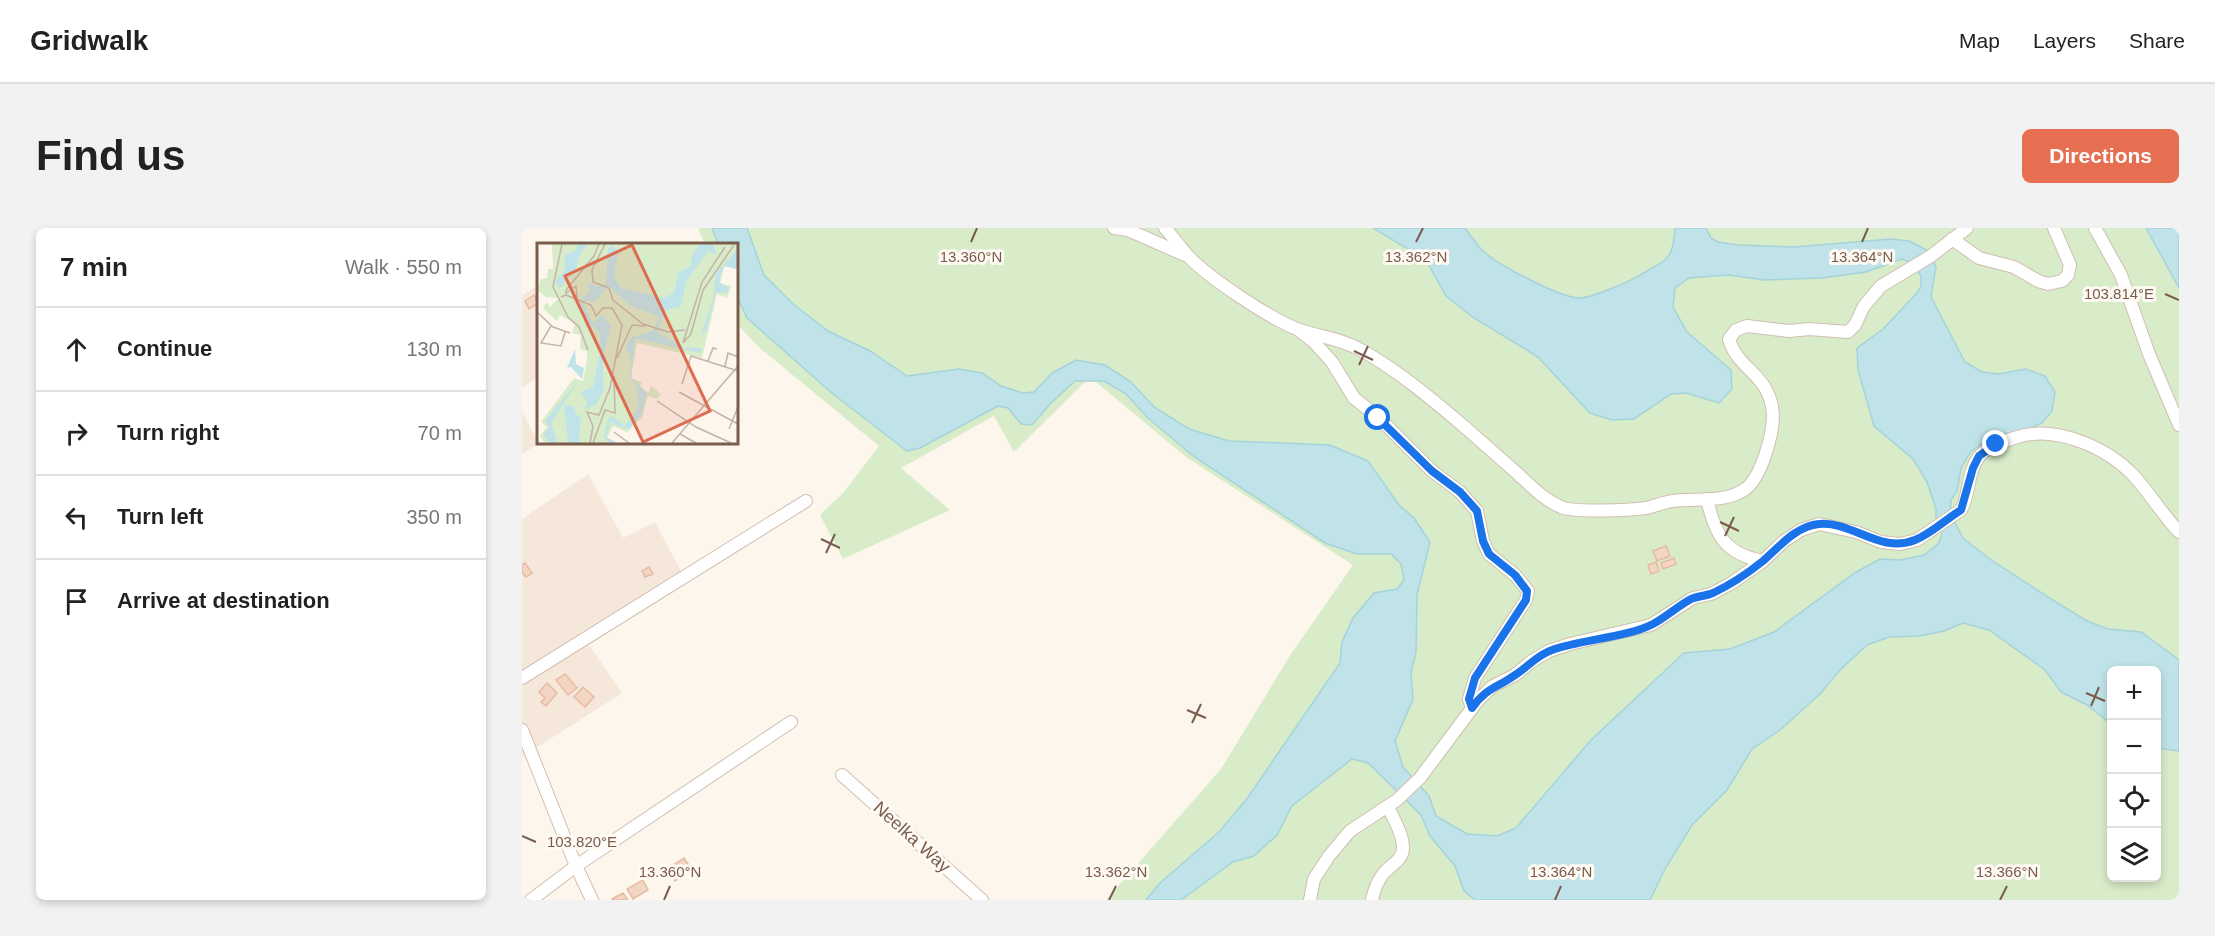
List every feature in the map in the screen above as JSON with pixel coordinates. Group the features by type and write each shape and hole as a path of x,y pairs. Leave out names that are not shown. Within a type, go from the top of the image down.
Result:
{"street":[{"path":"1114,228 1128,230 1189,257"},
{"path":"1165,228 1189,257 1221,283 1277,319 1298,329 1342,340 1395,372 1466,428 1543,498 1562,508 1594,510 1647,508 1671,501 1707,500 1731,495 1745,489 1758,473 1770,438 1773,416 1769,392 1732,350 1729,339 1736,330 1747,326 1789,331 1809,329 1848,332 1855,325 1864,306 1881,286 1931,256 1967,228"},
{"path":"1952,239 1979,258 2014,267 2048,284 2062,280 2068,275 2070,265 2054,228"},
{"path":"2095,228 2121,275 2149,354 2179,425"},
{"path":"1298,329 1314,342 1332,362 1354,398 1432,471 1460,492 1477,511 1483,541 1489,554 1515,575 1527,591 1526,600 1475,678 1469,699 1472,708"},
{"path":"1310,900 1314,879 1350,831 1392,804 1420,778 1479,699 1493,686 1515,675 1549,651 1651,625 1693,598 1711,594 1744,574 1801,530 1819,524 1856,532 1881,542 1900,544 1917,540 1961,510 1973,468 1979,456 1996,444 2022,435 2048,434 2095,447 2133,475 2162,514 2179,532"},
{"path":"1707,500 1713,525 1720,537 1740,554 1763,561"},
{"path":"522,678 806,501"},
{"path":"1740,554 1744,574"},
{"path":"531,900 576,866 791,722"},
{"path":"522,730 576,866 592,900"},
{"name":"Neelka Way","path":"842,775 982,900"},
{"path":"1372,900 1375,887 1384,872 1399,859 1403,850 1392,804"}],"shaded area":[{"path":"537,286 537,378 522,388 522,295"},
{"path":"522,412 537,444 522,454"},
{"path":"588,474 623,538 655,522 686,581 589,645 622,693 522,757 522,519"}],"green space":[{"path":"698,228 2179,228 2179,900 1106,900 1221,769 1291,654 1353,565 1186,457 1090,377 1014,452 994,416 901,468 950,510 843,559 820,515 844,492 879,446 761,349 738,325 738,243 705,243"}],"water":[{"path":"712,228 747,228 764,275 793,304 828,331 870,351 907,376 959,369 982,373 1001,386 1023,393 1034,392 1052,373 1076,360 1105,365 1131,382 1154,407 1189,429 1229,441 1330,445 1368,461 1399,505 1414,518 1430,542 1417,595 1416,653 1411,672 1413,699 1395,741 1403,767 1429,796 1436,816 1467,834 1497,836 1516,828 1591,740 1684,653 1730,649 1774,632 1856,572 1880,559 1900,560 1924,555 1939,543 1942,534 1936,521 1936,509 1927,482 1913,459 1874,426 1858,370 1857,348 1883,329 1917,293 1921,286 1921,276 1912,263 1902,259 1866,272 1822,278 1764,280 1729,275 1689,278 1675,288 1673,307 1687,332 1731,370 1732,389 1719,403 1686,393 1671,394 1634,419 1612,420 1590,413 1538,357 1474,318 1446,296 1426,260 1373,228 1465,228 1482,250 1500,263 1544,287 1580,298 1620,285 1662,262 1670,253 1675,228 1706,228 1711,238 1718,242 1738,245 1794,247 1891,239 1909,241 1927,250 1936,267 1931,297 1965,362 1982,372 1999,374 2026,369 2045,376 2055,392 2052,411 2042,423 2020,432 1996,435 1971,451 1961,468 1957,491 1951,500 1950,513 1963,538 1991,560 2087,621 2108,629 2141,632 2179,660 2179,751 2161,749 2161,666 2107,666 2107,721 2087,705 2061,692 2045,670 1989,630 1963,623 1944,631 1919,636 1889,637 1867,645 1839,671 1821,693 1780,730 1752,749 1727,790 1692,825 1665,869 1650,900 1475,900 1464,891 1455,866 1430,836 1421,815 1368,763 1352,759 1292,806 1277,835 1254,856 1233,862 1181,900 1146,900 1160,883 1219,832 1246,800 1340,663 1342,642 1353,618 1374,593 1397,589 1404,580 1401,564 1391,554 1357,554 1325,543 1193,456 1148,418 1126,394 1104,381 1075,381 1032,425 1021,424 1008,408 998,406 920,448 907,451 833,394 747,318 738,298 738,243 718,243"},
{"path":"2146,228 2179,228 2179,288"}],"building":[{"path":"534,295 537,304 529,309 525,301"},
{"path":"1666,546 1670,556 1657,561 1653,551"},
{"path":"1674,558 1676,564 1663,569 1661,563"},
{"path":"1656,562 1659,571 1651,574 1648,565"},
{"path":"525,563 532,573 526,577 522,572 522,565"},
{"path":"649,567 653,574 645,577 642,571"},
{"path":"565,674 577,688 568,695 556,680"},
{"path":"547,683 557,693 546,706 541,702 545,698 539,692"},
{"path":"583,687 594,697 585,707 574,697"},
{"path":"684,858 692,870 675,881 667,869"},
{"path":"643,880 648,890 633,899 627,889"},
{"path":"623,893 628,900 612,899"}],"route":[{"path":"1378,418 1432,471 1460,492 1477,511 1483,541 1489,554 1515,575 1527,591 1526,600 1475,678 1469,699 1472,708 1493,686 1515,675 1549,651 1569,644 1651,625 1693,598 1711,594 1730,584 1762,562 1784,541 1801,530 1819,524 1856,532 1881,542 1900,544 1917,540 1961,510 1973,468 1979,456 1996,444"}]}
